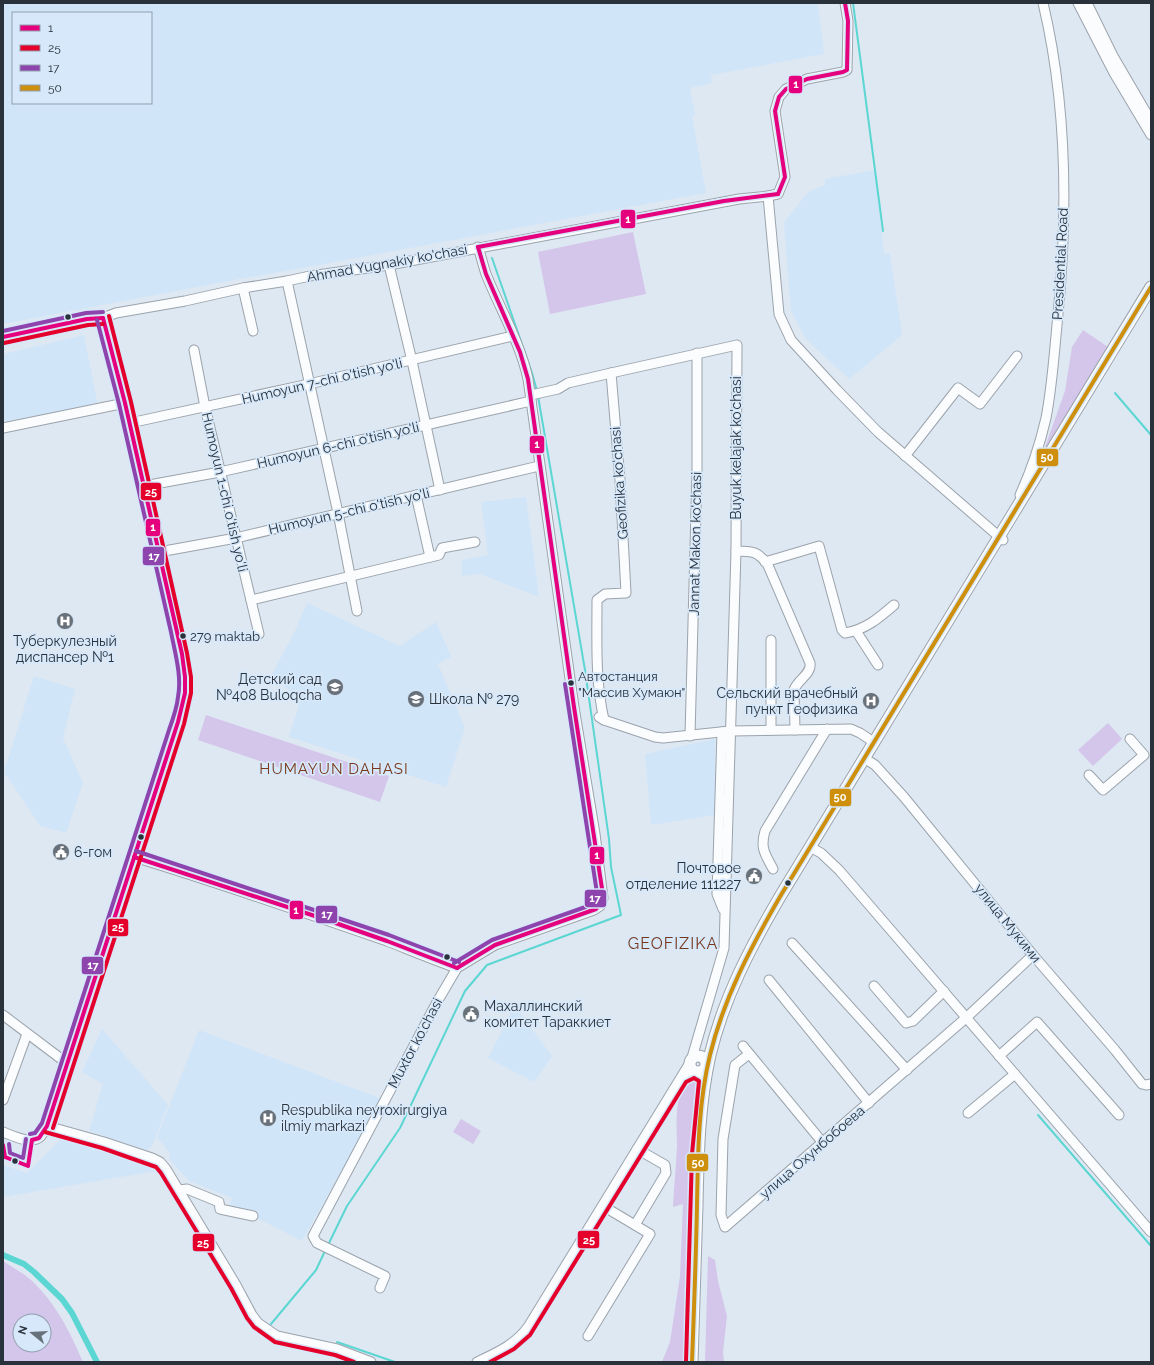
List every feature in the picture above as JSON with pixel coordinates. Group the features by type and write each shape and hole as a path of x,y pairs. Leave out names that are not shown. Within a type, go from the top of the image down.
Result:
{"main road":[{"path":"1001,538 1010,518 1151,287"},
{"path":"692,1362 698,1148 705,1066 728,999 745,959 766,920 813,848 1001,538 1151,300"},
{"path":"699,1362 707,1116 705,1066"}],"street":[{"path":"845,3 848,21 847,70 807,79 786,89 779,97 775,111 786,177 778,194 768,196 779,314 791,340 878,432 1001,538"},
{"name":"Presidential Road","path":"1010,518 1030,470 1045,419 1051,385 1062,266 1064,200 1062,125 1051,38 1043,3"},
{"path":"1078,3 1114,73 1151,135"},
{"path":"1087,3 1113,56 1151,121"},
{"name":"Ahmad Yugnakiy ko'chasi","path":"4,336 87,319 102,318 116,313 185,301 243,288 478,248 732,200 768,196"},
{"path":"134,857 307,914 458,968 496,945 594,910 601,904 603,893 539,466 531,398 526,372 513,336 486,273 478,248"},
{"path":"389,264 440,490"},
{"path":"287,281 338,513 357,611"},
{"path":"243,288 253,332"},
{"path":"3,1132 18,1138 32,1140 39,1138 47,1126 176,732 185,692 177,631 130,423 102,318"},
{"name":"Humoyun 7-chi o'tish yo'li","path":"130,423 412,361 513,336"},
{"name":"Humoyun 6-chi o'tish yo'li","path":"144,486 220,472 426,425 531,398 558,389 568,383 737,345"},
{"name":"Buyuk kelajak ko'chasi","path":"705,1066 696,1052 696,1045 724,948 725,915 717,894 736,551 737,345"},
{"name":"Humoyun 1-chi o'tish yo'li","path":"194,350 205,407 259,634"},
{"name":"Jannat Makon ko'chasi","path":"690,736 697,472 697,353"},
{"path":"905,456 958,388 980,404 1017,356"},
{"name":"Geofizika ko'chasi","path":"611,373 620,480 626,593 605,594 597,600 597,677 601,718 655,737 663,738 690,736"},
{"path":"3,428 125,404"},
{"name":"Humoyun 5-chi o'tish yo'li","path":"159,552 236,538 539,466"},
{"path":"416,495 430,557"},
{"path":"251,600 438,555 442,548 475,542"},
{"path":"765,562 819,546 842,630 845,633 856,632 874,622 894,605"},
{"path":"736,551 755,552 762,556 811,667 795,686 795,730"},
{"path":"856,632 878,665"},
{"path":"771,640 771,730"},
{"path":"773,869 763,850 765,831 827,729"},
{"path":"690,736 726,732 771,730 851,729 869,739"},
{"path":"1089,775 1103,790 1144,755 1130,739"},
{"name":"улица Мукими","path":"867,760 882,772 904,797 1033,955 1115,1050 1142,1084 1151,1084"},
{"path":"813,848 821,853 839,870 1151,1232"},
{"path":"792,943 907,1070"},
{"name":"улица Охунбобоева","path":"749,1054 735,1065 723,1139 721,1215 725,1227 907,1070 967,1017 1033,955"},
{"name":"Muxtor koʻchasi","path":"380,1288 385,1276 318,1244 313,1236 423,1029 458,968"},
{"path":"769,980 869,1103"},
{"path":"874,986 906,1023 913,1021 944,991"},
{"path":"3,1015 60,1058 68,1061"},
{"path":"1000,1056 1037,1022 1119,1114"},
{"path":"3,1100 27,1034"},
{"path":"743,1046 823,1143"},
{"path":"477,1362 508,1346 517,1340 525,1331 681,1078 705,1066"},
{"path":"968,1113 1015,1074"},
{"path":"47,1126 104,1142 158,1160 164,1166 179,1190 236,1285 252,1315 261,1326 273,1334 281,1337 337,1349 371,1362"},
{"path":"635,1225 666,1173 665,1165 637,1149"},
{"path":"179,1190 187,1188 219,1202 220,1209 253,1216"},
{"path":"588,1336 650,1234 603,1206"}],"shaded area":[{"path":"3,3 818,3 824,54 711,75 712,83 690,88 695,115 692,116 706,193 3,324"},
{"path":"875,170 884,253 890,254 902,335 849,379 805,338 791,311 784,223 808,192 825,185 825,179"},
{"path":"633,232 646,294 550,314 538,252"},
{"path":"1083,330 1108,347 1039,464 1065,391 1072,347"},
{"path":"84,335 98,406 5,421 3,414 3,354"},
{"path":"526,497 539,597 480,574 462,576 462,560 488,555 481,502"},
{"path":"307,603 400,646 436,622 451,657 438,664 465,728 446,787 289,737 300,701 272,674 294,633"},
{"path":"34,676 75,689 63,738 83,783 66,833 40,826 4,772"},
{"path":"206,715 389,776 380,802 198,740"},
{"path":"1108,723 1122,739 1093,766 1078,750"},
{"path":"715,739 715,815 651,825 645,754"},
{"path":"511,1013 520,1013 552,1056 534,1082 488,1058"},
{"path":"102,1029 168,1105 152,1146 147,1150 89,1131 103,1084 82,1072"},
{"name":"Respublika neyroxirurgiya ilmiy markazi","path":"199,1030 382,1099 302,1241 253,1216 229,1207 232,1198 189,1181 169,1159 170,1154 157,1137"},
{"path":"691,1080 697,1085 691,1153 685,1362 662,1362 670,1342 680,1276 683,1204 673,1207 677,1146 677,1110 681,1091 685,1084"},
{"path":"461,1119 481,1131 473,1144 453,1132"},
{"path":"63,1137 149,1162 162,1170 3,1197 3,1165 27,1173"},
{"path":"708,1256 715,1260 718,1281 727,1316 723,1352 724,1362 705,1362"},
{"path":"3,1261 31,1280 48,1298 62,1318 83,1362 3,1362"}],"waterway":[{"path":"853,3 883,231"},
{"path":"492,258 537,391"},
{"path":"1115,393 1151,435"},
{"path":"328,1245 347,1206 400,1128 465,991 487,965 621,915 611,867 609,839 585,670 538,396"},
{"path":"1038,1115 1151,1246"},
{"path":"271,1324 316,1270 325,1251"},
{"path":"3,1255 24,1264 62,1299 72,1313 97,1362"},
{"path":"337,1342 395,1362"}],"transit line":[{"name":"1","path":"778,194 785,177 775,111 779,97 786,89 807,79 847,70 848,21 845,3"},
{"name":"1","path":"478,247 724,201 778,194"},
{"name":"1","path":"457,968 495,945 596,909 601,903 603,895 574,707 528,379 520,352 486,274 478,247"},
{"name":"50","path":"692,1362 696,1264 698,1148 703,1092 710,1055 731,992 749,952 781,895 1151,287"},
{"name":"17","path":"3,331 86,313 103,312"},
{"name":"25","path":"53,1128 184,724 191,693 191,677 187,653 131,402 109,316"},
{"name":"1","path":"3,337 87,319 103,318"},
{"name":"1","path":"32,1140 39,1138 47,1126 178,722 185,693 185,677 182,654 125,403 103,318"},
{"name":"17","path":"30,1134 35,1133 42,1123 173,718 177,705 179,689 178,664 171,632 119,404 97,320"},
{"name":"25","path":"4,343 88,325 103,324"},
{"name":"17","path":"454,963 492,940 591,905 595,900 597,893 565,684"},
{"name":"17","path":"136,851 389,935 459,962"},
{"name":"1","path":"134,857 324,919 457,968"},
{"name":"25","path":"490,1362 514,1349 530,1335 686,1082 694,1078 699,1081 692,1154 686,1362"},
{"name":"25","path":"45,1132 102,1148 156,1167 231,1288 247,1318 254,1327 275,1342 335,1355 354,1362"},
{"name":"17","path":"9,1144 10,1153 23,1158 26,1139"},
{"name":"1","path":"3,1145 5,1157 28,1166 32,1140"}],"place":[{"name":"Туберкулезный диспансер №1","path":"65,621"},
{"name":"279 maktab","path":"183,636"},
{"name":"Автостанция \"Массив Хумаюн\"","path":"571,683"},
{"name":"Детский сад №408 Buloqcha","path":"335,687"},
{"name":"Школа № 279","path":"416,699"},
{"name":"Сельский врачебный пункт Геофизика","path":"871,701"},
{"name":"6-гом","path":"61,852"},
{"name":"Почтовое отделение 111227","path":"754,876"},
{"name":"Махаллинский комитет Тараккиет","path":"471,1014"},
{"name":"Respublika neyroxirurgiya ilmiy markazi","path":"268,1118"}],"district":[{"name":"HUMAYUN DAHASI","path":"334,769"},
{"name":"GEOFIZIKA","path":"673,943"}]}
